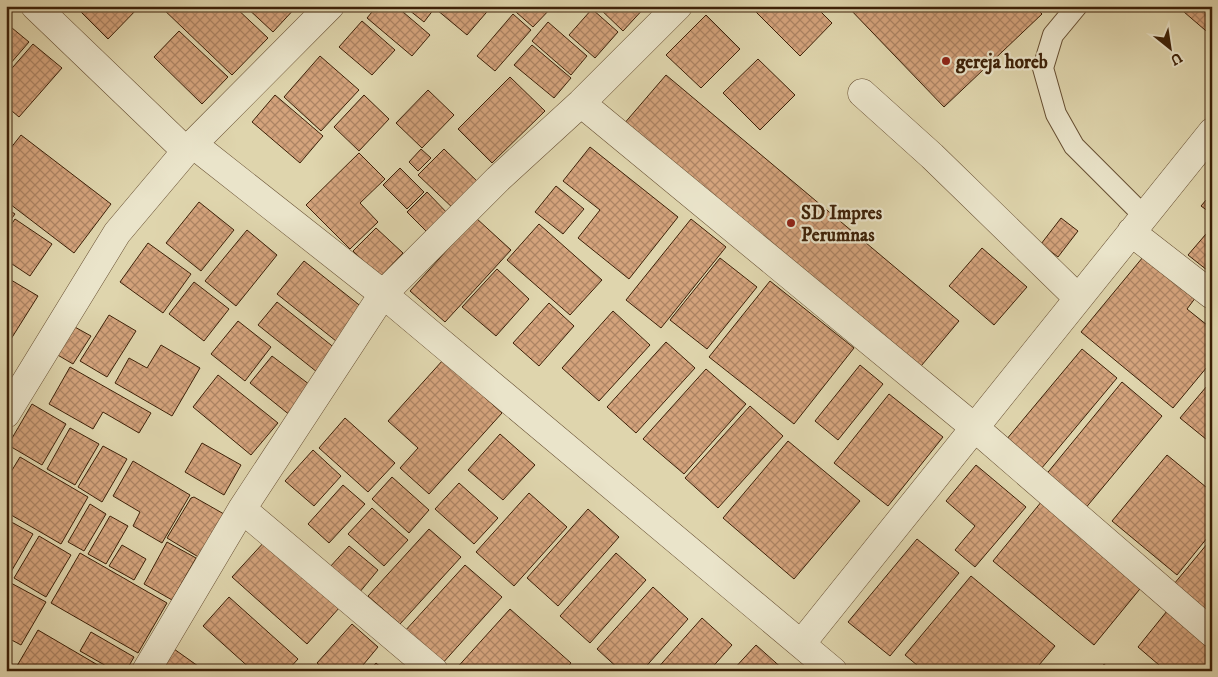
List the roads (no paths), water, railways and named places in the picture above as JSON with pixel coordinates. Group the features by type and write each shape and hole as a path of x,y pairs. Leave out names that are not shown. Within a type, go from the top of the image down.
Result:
{"street":[{"path":"35,6 190,148 383,294 833,671"},
{"path":"6,414 117,232 190,148 330,6"},
{"path":"146,671 242,509 383,294 498,180 581,103 678,6"},
{"path":"862,93 932,156 1078,298"},
{"path":"581,103 975,428 1212,633"},
{"path":"802,644 1212,132"},
{"path":"1138,224 1212,295"},
{"path":"242,509 434,671"}],"lane":[{"path":"1077,6 1053,35 1042,68 1056,114 1074,146 1138,224"}],"place":[{"name":"gereja horeb","path":"946,61"},
{"name":"SD Impres Perumnas","path":"791,223"}]}
